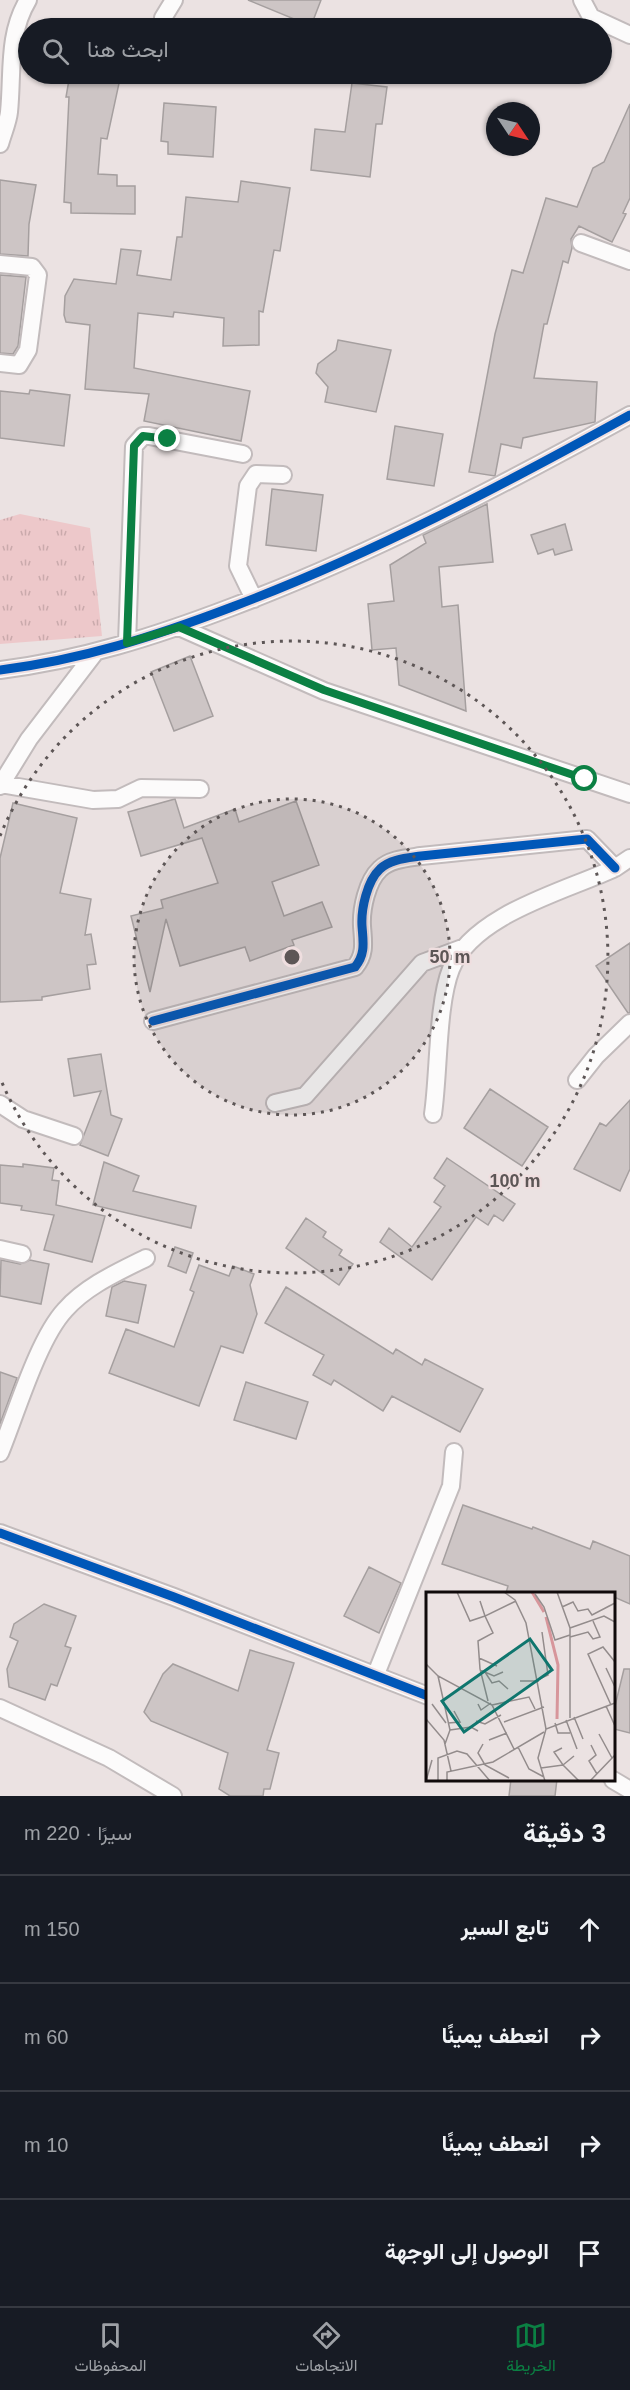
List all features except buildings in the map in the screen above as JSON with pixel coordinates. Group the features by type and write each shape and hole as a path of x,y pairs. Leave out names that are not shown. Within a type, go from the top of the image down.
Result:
{"street":[{"path":"20,18 28,0"},
{"path":"163,18 174,0"},
{"path":"582,0 593,18"},
{"path":"0,144 9,114 5,63 18,22"},
{"path":"612,27 630,35"},
{"path":"581,243 630,261"},
{"path":"0,264 32,267 38,275 28,352 20,365 0,363"},
{"path":"0,670 94,654 179,627 306,579 498,487 630,415"},
{"path":"127,643 134,446 143,436 149,436 243,454"},
{"path":"254,599 238,566 248,486 256,474 283,475"},
{"path":"179,627 324,690 630,794"},
{"path":"94,654 29,739 0,785 93,800 118,799 141,788 200,789"},
{"path":"153,1021 355,967 363,951 363,912 368,892 381,868 393,862 421,856 587,839 615,868"},
{"path":"434,1114 445,1000 452,968 465,947 484,929 503,918 615,868 630,858"},
{"path":"276,1102 305,1096 422,963 465,947"},
{"path":"577,1080 596,1056 630,1023"},
{"path":"0,1104 23,1119 74,1136"},
{"path":"0,1249 22,1254"},
{"path":"0,1453 54,1322 81,1295 146,1258"},
{"path":"376,1674 451,1486 454,1452"},
{"path":"0,1533 376,1674 426,1695"},
{"path":"0,1708 109,1758 173,1796"},
{"path":"615,1780 630,1790"}],"green space":[{"path":"20,514 90,528 102,636 0,644 0,520"}],"cycle path":[{"path":"0,670 60,660 118,646 204,618 283,587 434,518 630,415"},
{"path":"153,1021 355,967 362,952 363,912 368,888 375,874 394,861 421,856 587,839 615,868"},
{"path":"0,1533 174,1597 426,1695"}],"route":[{"path":"168,439 143,436 134,446 127,643 179,627 276,672 324,690 585,779"}]}
